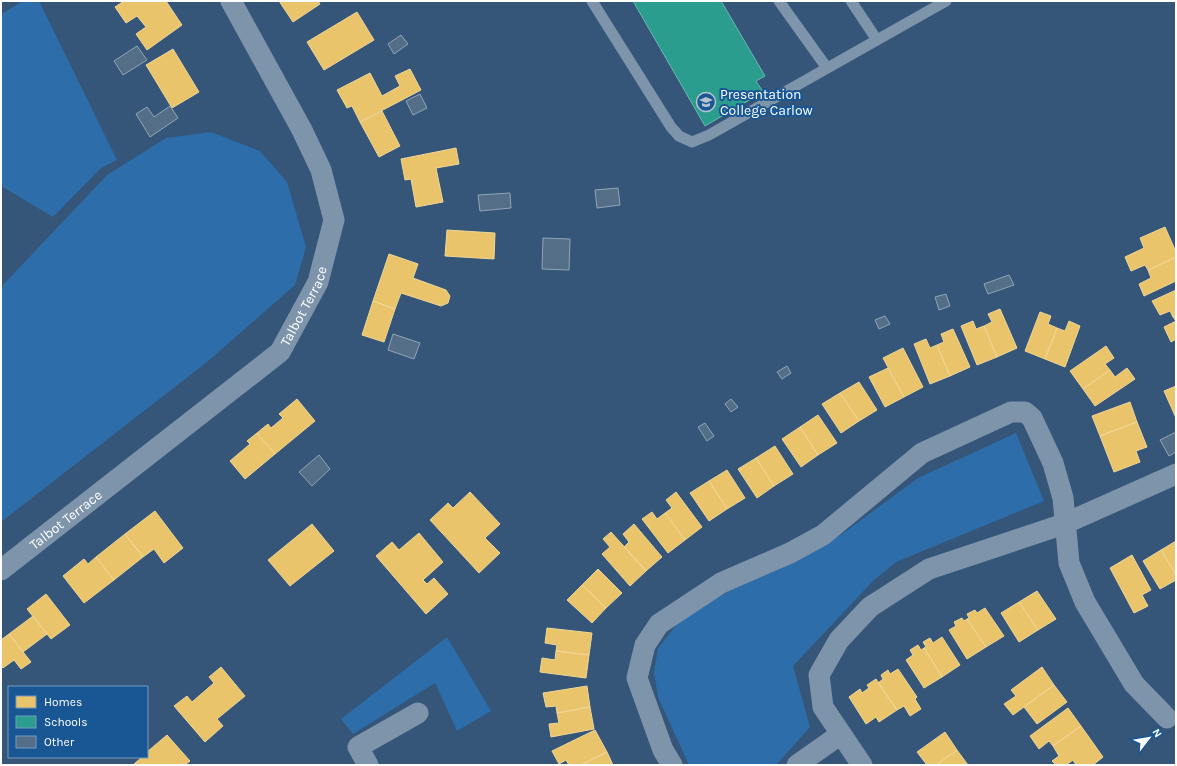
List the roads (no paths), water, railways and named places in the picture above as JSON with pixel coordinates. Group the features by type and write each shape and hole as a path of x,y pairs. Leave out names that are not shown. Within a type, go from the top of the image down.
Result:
{"street":[{"name":"Talbot Terrace","path":"1,570 280,352 318,282 334,220 321,170 302,130 231,1"},
{"path":"672,765 663,750 637,678 645,645 659,624 721,583 790,553 823,535 922,454 1010,412 1024,412 1032,418 1052,463 1063,498 1064,524 1069,563 1085,602 1134,684 1167,718"},
{"path":"862,765 823,707 819,675 839,640 870,607 929,569 1064,524 1176,474"},
{"path":"368,765 358,747 418,713"},
{"path":"797,765 841,734"}],"lane":[{"path":"592,1 671,127 679,136 692,142 709,135 946,1"},
{"path":"779,1 827,68"},
{"path":"851,1 877,40"}],"place":[{"name":"Presentation College Carlow","path":"706,102"}]}
